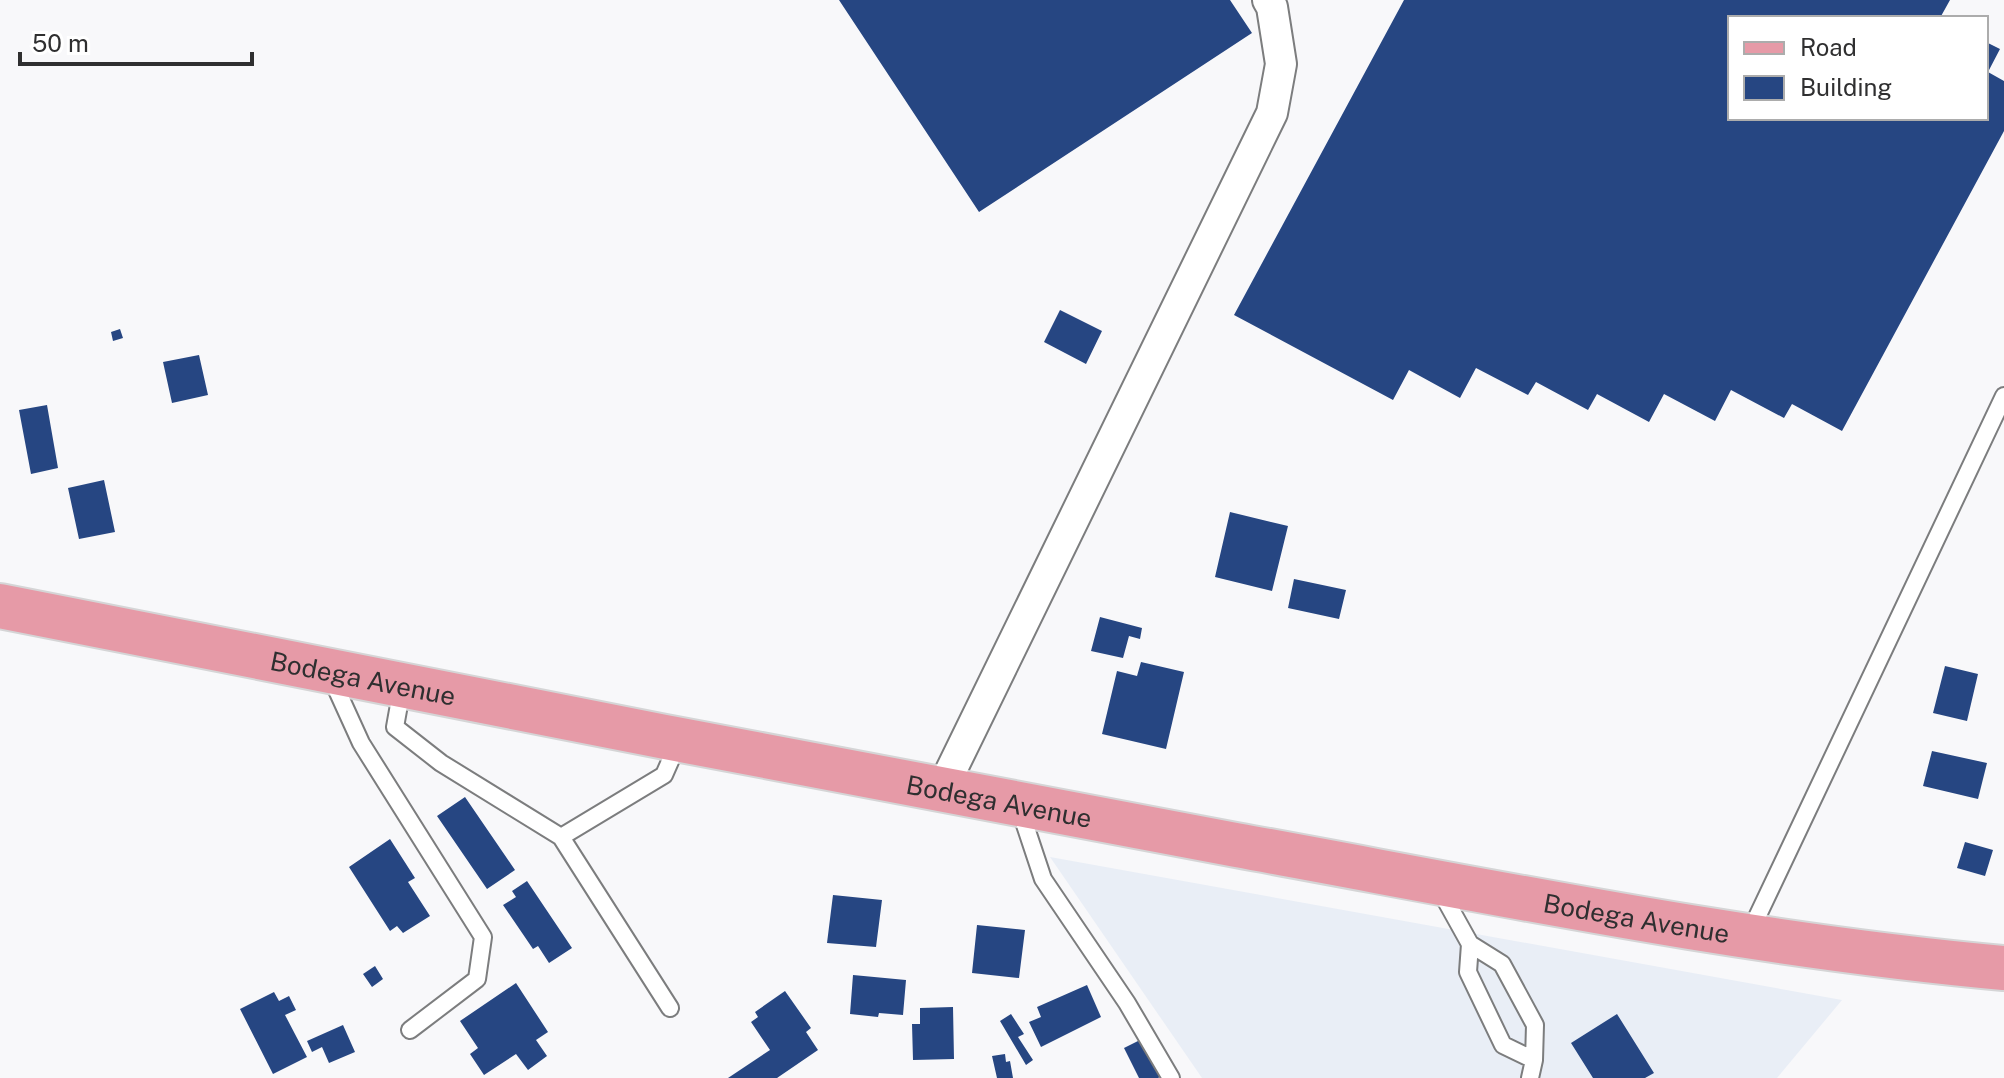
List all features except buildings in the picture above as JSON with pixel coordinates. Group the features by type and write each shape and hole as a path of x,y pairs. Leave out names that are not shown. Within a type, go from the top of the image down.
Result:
{"main road":[{"name":"Bodega Avenue","path":"0,606 679,741 1435,881 1749,936 2004,968"}],"street":[{"path":"941,791 1272,113 1281,64 1272,7 1268,0"}],"lane":[{"path":"1749,936 2004,396"},
{"path":"329,672 361,743 483,937 477,979 410,1030"},
{"path":"403,686 395,727 441,763 561,837 670,1008"},
{"path":"561,837 664,775 679,741"},
{"path":"1018,805 1043,879 1127,1003 1171,1078"},
{"path":"1435,881 1470,944 1502,964 1535,1025 1530,1078"},
{"path":"1470,944 1468,972 1503,1045 1534,1060"}],"shaded area":[{"path":"1050,857 1842,1000 1777,1078 1202,1078"}]}
